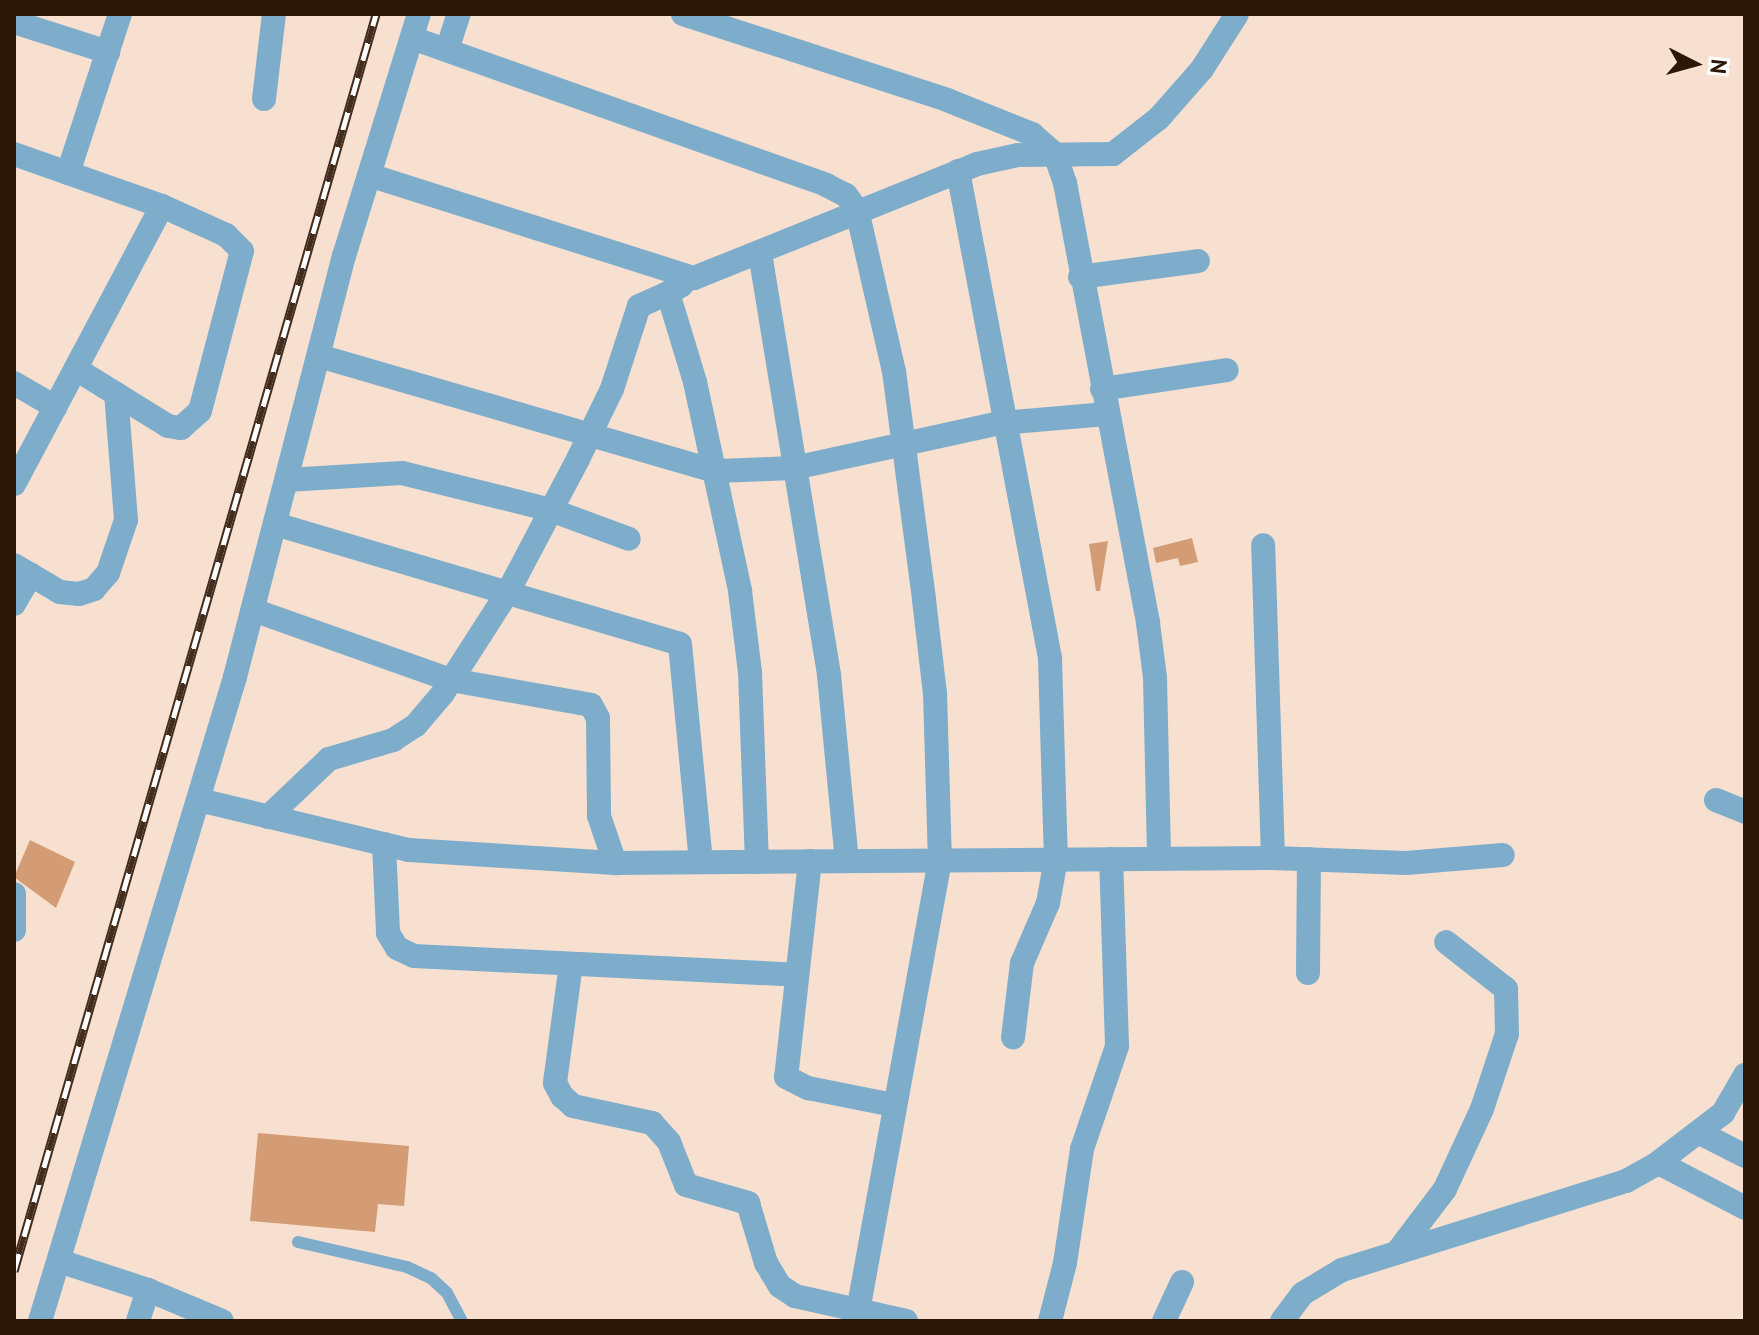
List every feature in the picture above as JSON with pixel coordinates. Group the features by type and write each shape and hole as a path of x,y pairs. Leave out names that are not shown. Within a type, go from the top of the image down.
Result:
{"street":[{"path":"68,173 120,14"},
{"path":"264,99 274,14"},
{"path":"40,1321 199,800 369,175 419,14"},
{"path":"447,50 459,14"},
{"path":"683,14 947,100 1032,134 1055,154 1155,678 1159,858"},
{"path":"268,817 329,759 393,740 416,725 451,680 509,590 548,509 590,435 612,389 639,306 694,278 958,171 1018,155 1113,154 1141,134 1202,69 1237,14"},
{"path":"14,22 108,52"},
{"path":"412,38 826,185 846,195 857,210 894,371 903,441 935,693 940,860 857,1314"},
{"path":"14,154 162,206 226,235 242,251 200,411 192,421 181,428 168,426 76,369"},
{"path":"958,171 1001,423 1050,659 1056,859 1048,903 1022,963 1013,1037"},
{"path":"369,175 694,278"},
{"path":"14,483 162,206"},
{"path":"760,253 829,675 847,861"},
{"path":"1080,277 1198,261"},
{"path":"668,293 716,471 750,672 757,862"},
{"path":"319,356 716,471 794,468 903,441 1001,423 1107,414"},
{"path":"1102,389 1227,370"},
{"path":"14,383 55,407"},
{"path":"14,604 22,570 60,592 79,594 94,589 120,546 126,520 116,393"},
{"path":"287,480 402,473 548,509 629,539"},
{"path":"275,524 509,590 680,644 701,862"},
{"path":"1263,545 1273,858"},
{"path":"253,610 451,680 591,705 598,718 599,816 615,863"},
{"path":"199,800 384,844 615,863 1159,858 1406,863 1503,855"},
{"path":"1716,800 1745,812"},
{"path":"384,844 388,933 397,948 437,960 797,975"},
{"path":"1050,1321 1065,1263 1082,1149 1117,1046 1111,859"},
{"path":"1308,973 1309,859"},
{"path":"810,861 786,1077 808,1088 893,1105"},
{"path":"14,894 14,930"},
{"path":"1398,1251 1445,1189 1482,1109 1507,1034 1506,989 1446,942"},
{"path":"571,964 555,1083 562,1096 573,1106 652,1123 669,1142 686,1185 739,1197 754,1210 766,1263 780,1286 795,1296 857,1314 906,1321"},
{"path":"1282,1321 1302,1294 1342,1270 1626,1181 1702,1134 1734,1119 1744,1078"},
{"path":"1702,1134 1745,1156"},
{"path":"1659,1163 1745,1208"},
{"path":"59,1261 148,1290 222,1321"},
{"path":"1164,1321 1182,1282"},
{"path":"138,1321 148,1290"}],"lane":[{"path":"298,1242 407,1267 431,1278 447,1293 462,1321"}],"building":[{"path":"1192,538 1198,562 1180,566 1178,558 1156,563 1153,548"},
{"path":"1108,541 1100,591 1096,591 1089,544"},
{"path":"30,840 75,862 56,908 14,877"},
{"path":"258,1133 409,1146 404,1206 378,1204 375,1232 250,1221"}],"railway":[{"path":"14,1271 376,14"}]}
